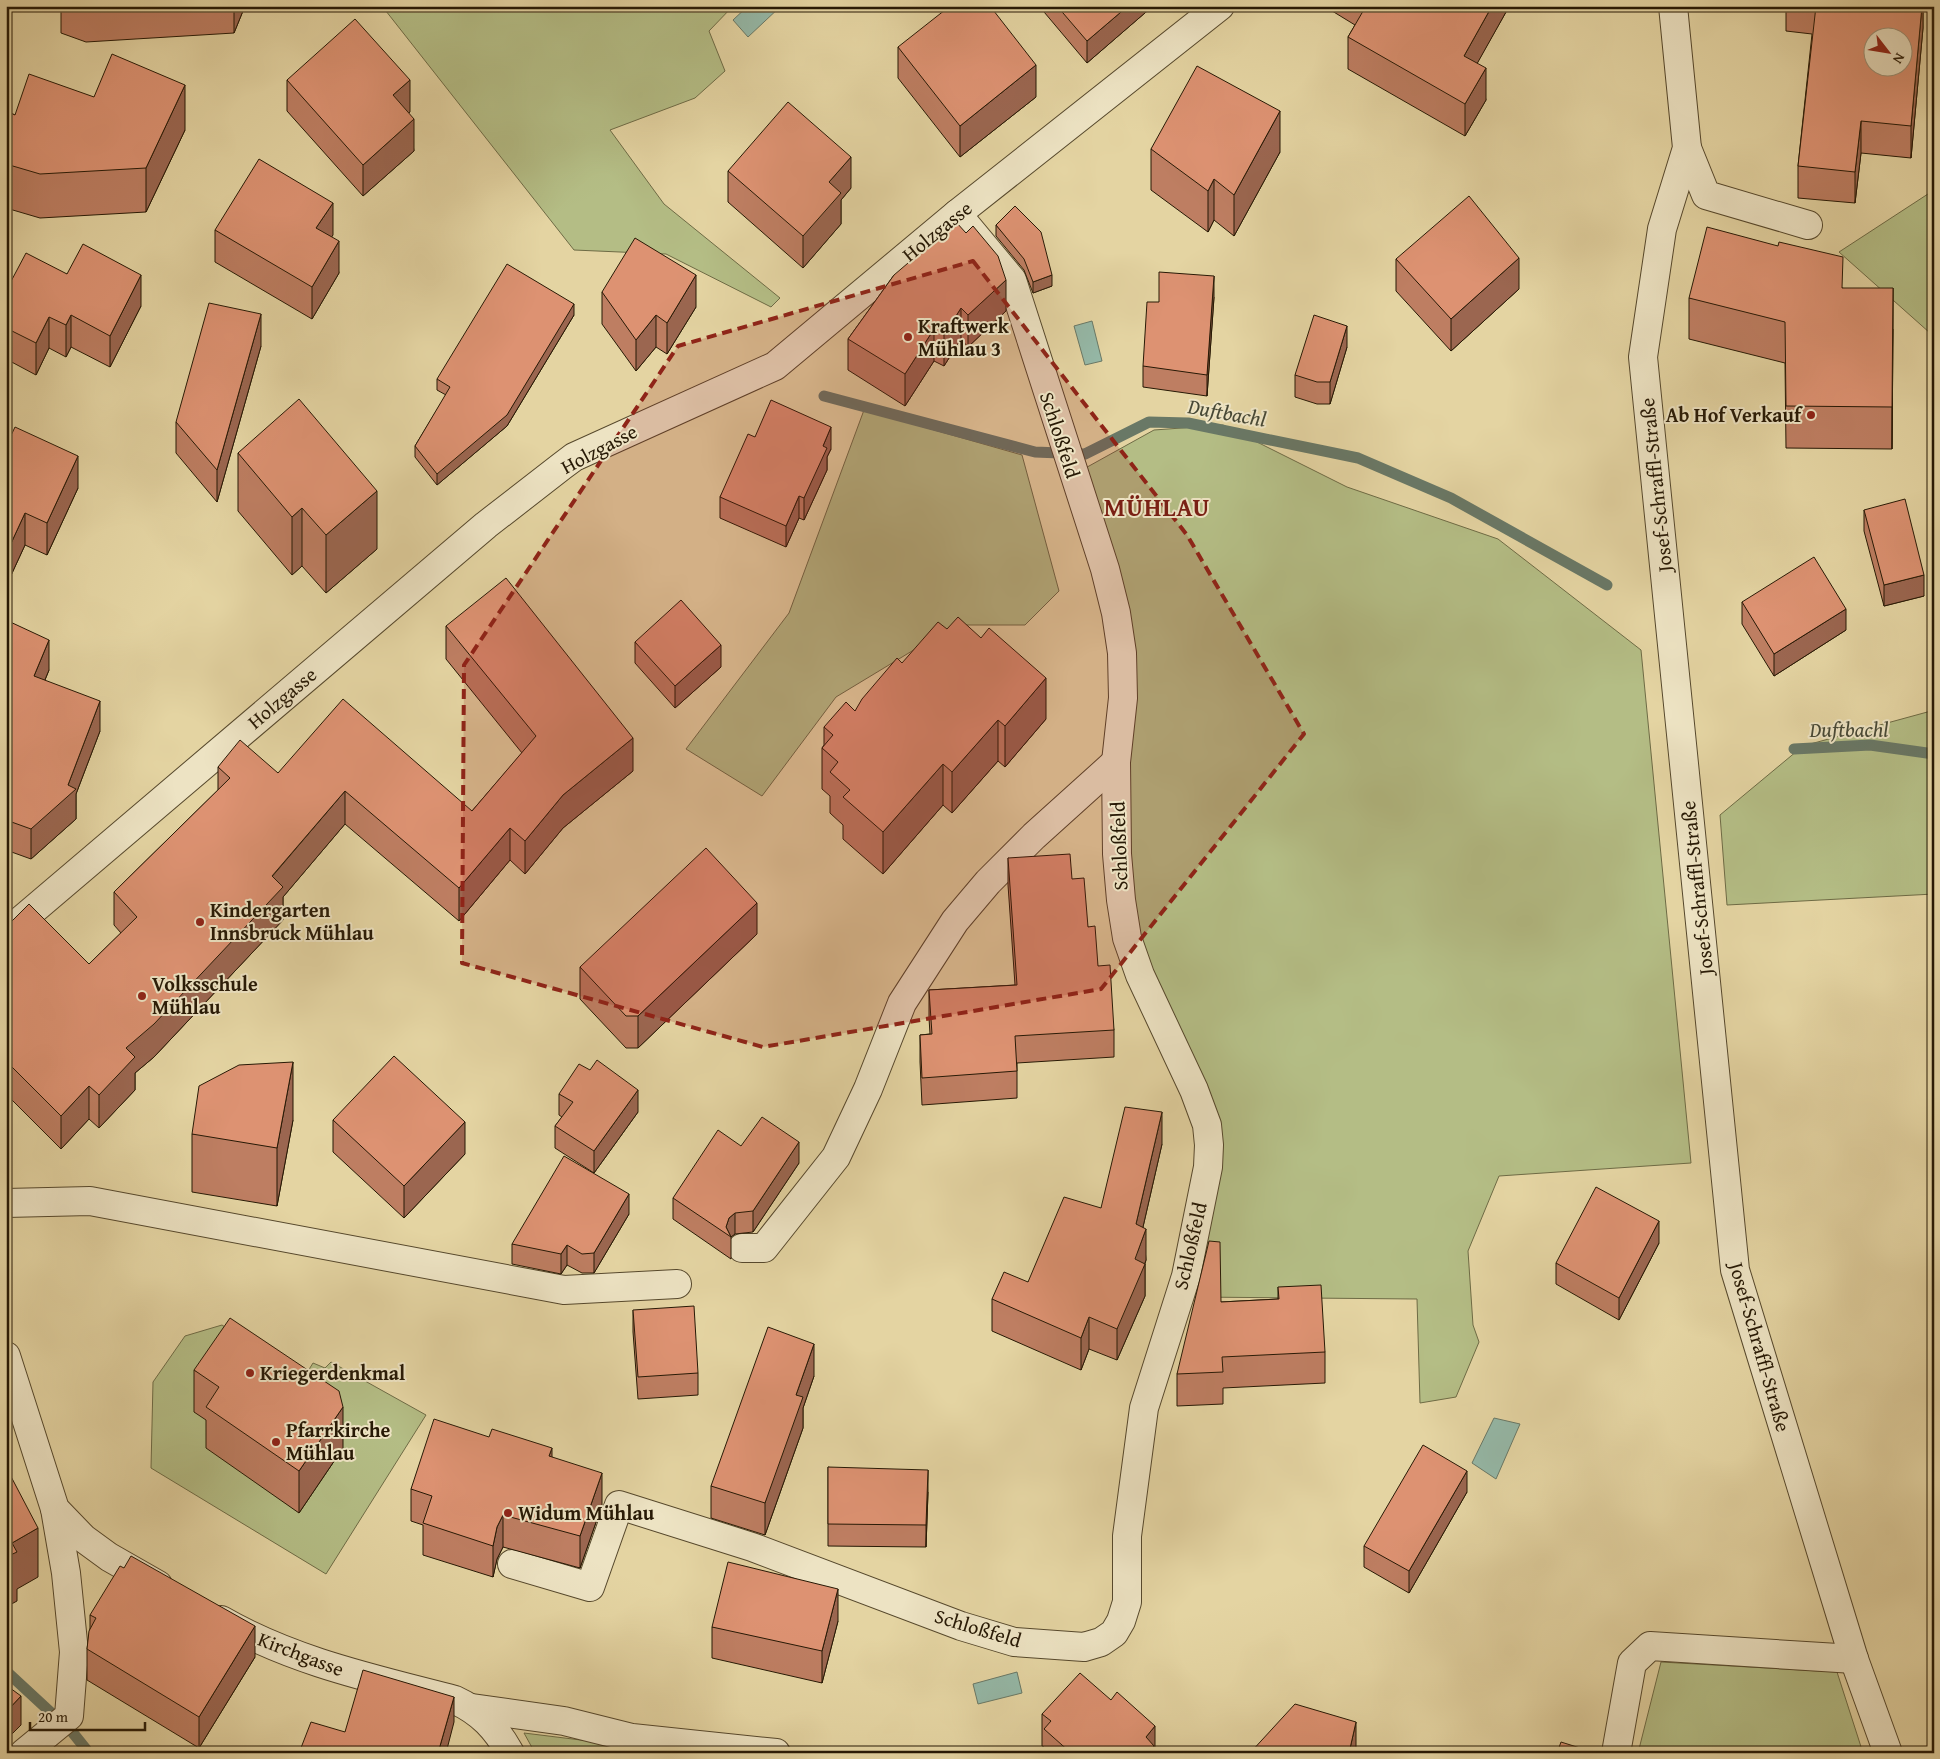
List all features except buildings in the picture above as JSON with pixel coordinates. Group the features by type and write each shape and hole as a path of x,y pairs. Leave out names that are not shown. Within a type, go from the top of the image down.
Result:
{"street":[{"name":"Holzgasse","path":"6,933 486,525 562,466 574,457 775,366 957,214 1220,6"},
{"name":"Josef-Schraffl-Straße","path":"1674,6 1687,148 1662,229 1643,357 1735,1270 1854,1658 1888,1753"},
{"path":"1687,148 1706,195 1808,225"},
{"name":"Schloßfeld","path":"512,1564 590,1588 619,1505 752,1547 961,1626 1014,1642 1084,1648 1101,1642 1114,1633 1122,1621 1127,1602 1127,1536 1144,1408 1186,1276 1208,1167 1210,1145 1207,1125 1194,1090 1140,975 1127,938 1117,854 1116,762 1123,698 1122,653 1116,613 1105,570 1012,280 957,214"},
{"path":"742,1248 764,1248 836,1157 868,1089 902,1003 955,921 988,882 1027,843 1116,762"},
{"path":"6,1203 90,1201 564,1290 677,1284"},
{"name":"Kirchgasse","path":"6,1356 55,1508 83,1538 109,1557 190,1603 277,1648 308,1660 362,1676 455,1700 472,1708 490,1722 510,1753"},
{"path":"26,1751 69,1716 74,1652 66,1573 55,1508"},
{"path":"1616,1753 1632,1663 1650,1646 1854,1658"},
{"path":"472,1708 564,1721 632,1738 776,1753"}],"highlighted area":[{"path":"973,261 1187,535 1304,734 1101,989 763,1047 462,963 464,665 678,346"}],"green space":[{"path":"382,6 733,6 709,31 725,71 695,98 610,130 664,204 780,298 771,307 666,254 574,250"},
{"path":"1934,157 1934,384 1930,333 1839,252 1931,192"},
{"path":"864,410 1022,455 1059,591 1025,625 955,625 836,697 762,796 686,749 789,613"},
{"path":"1223,425 1347,487 1498,539 1641,650 1691,1163 1499,1176 1468,1251 1473,1325 1479,1342 1456,1397 1420,1403 1417,1299 1193,1297 1218,1163 1144,953 1127,872 1133,676 1080,471 1154,430"},
{"path":"1934,680 1934,894 1727,905 1720,815 1803,746 1931,711"},
{"path":"222,1325 303,1379 313,1363 325,1368 331,1362 426,1415 326,1574 151,1468 153,1382 185,1336"},
{"path":"1661,1662 1837,1672 1863,1753 1638,1753"},
{"path":"524,1733 686,1753 535,1753"}],"shaded area":[{"path":"748,6 781,6 748,37 733,20"},
{"path":"1092,321 1102,361 1085,365 1074,326"},
{"path":"1494,1418 1520,1424 1496,1479 1472,1463"},
{"path":"1017,1672 1022,1693 978,1704 973,1684"}],"waterway":[{"name":"Duftbachl","path":"824,396 1035,452 1085,454 1149,422 1188,423 1358,458 1451,498 1607,585"},
{"name":"Duftbachl","path":"1794,749 1870,745 1934,754"},
{"path":"6,1671 73,1733 89,1753"}],"place":[{"name":"Kraftwerk Mühlau 3","path":"908,337"},
{"name":"Ab Hof Verkauf","path":"1811,415"},
{"name":"Kindergarten Innsbruck Mühlau","path":"200,922"},
{"name":"Volksschule Mühlau","path":"142,996"},
{"name":"Kriegerdenkmal","path":"250,1373"},
{"name":"Pfarrkirche Mühlau","path":"276,1442"},
{"name":"Widum Mühlau","path":"508,1513"}],"district":[{"name":"MÜHLAU","path":"1157,507"}]}
